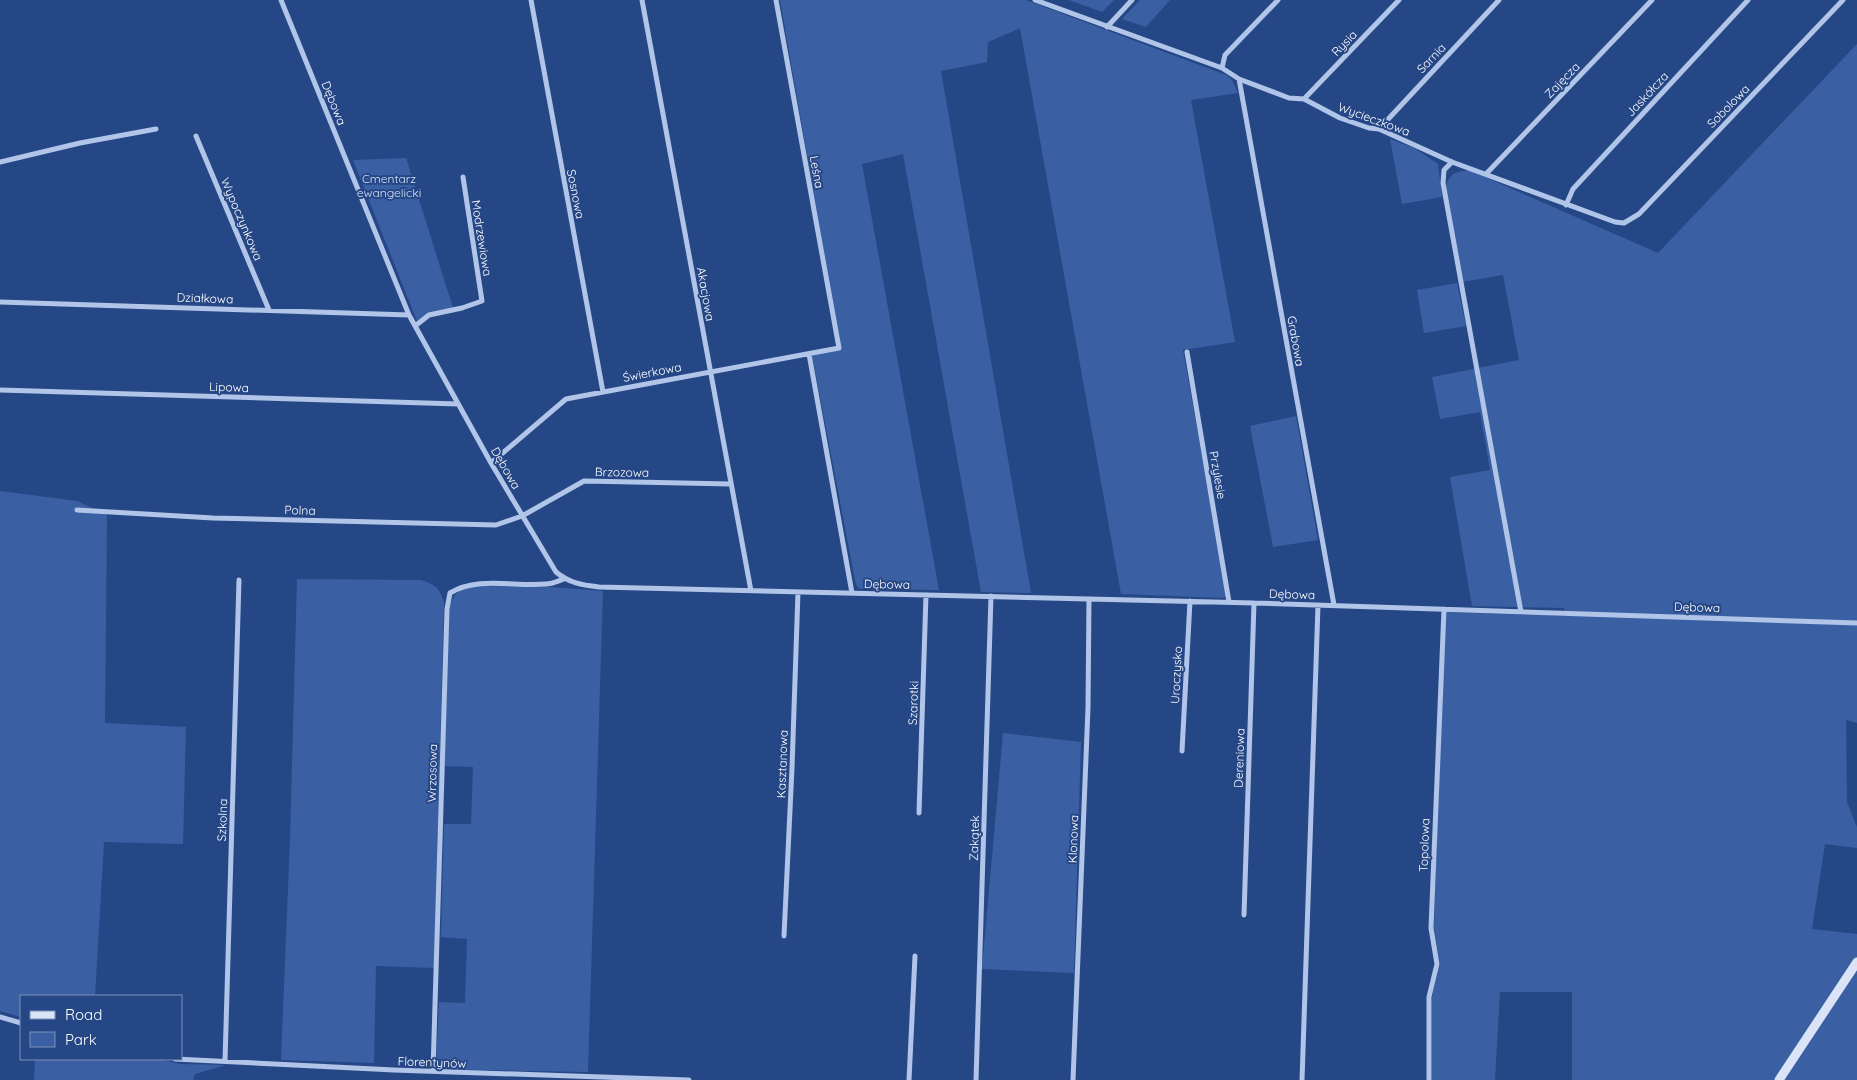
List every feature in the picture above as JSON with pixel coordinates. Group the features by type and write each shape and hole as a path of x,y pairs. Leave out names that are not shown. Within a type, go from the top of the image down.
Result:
{"main road":[{"path":"1779,1080 1857,962"}],"street":[{"name":"Dębowa","path":"281,0 409,315 522,516 556,572 564,579 578,584 599,587 1254,602 1857,624"},
{"name":"Sosnowa","path":"531,0 603,392"},
{"name":"Akacjowa","path":"642,0 751,591"},
{"name":"Leśna","path":"776,0 838,348"},
{"name":"Wycieczkowa","path":"1035,0 1222,68 1239,79 1289,98 1304,99 1340,118 1369,128 1378,129 1452,162 1566,205 1615,222 1624,222"},
{"path":"1107,27 1132,0"},
{"path":"1222,68 1225,55 1278,0"},
{"name":"Rysia","path":"1304,99 1399,0"},
{"name":"Sarnia","path":"1378,129 1499,0"},
{"name":"Zajęcza","path":"1486,174 1652,0"},
{"name":"Jaskółcza","path":"1566,205 1572,188 1748,0"},
{"name":"Sobolowa","path":"1624,222 1639,214 1843,0"},
{"name":"Grabowa","path":"1239,79 1334,606"},
{"path":"0,162 80,143 156,129"},
{"name":"Wypoczynkowa","path":"196,136 269,310"},
{"path":"1452,162 1444,170 1443,183 1520,612"},
{"name":"Modrzewiowa","path":"416,326 429,315 462,308 482,301 463,177"},
{"name":"Działkowa","path":"0,302 409,315"},
{"name":"Świerkowa","path":"491,463 566,399 838,348"},
{"name":"Przylesie","path":"1187,352 1229,602"},
{"path":"809,354 852,593"},
{"name":"Lipowa","path":"0,390 458,404"},
{"name":"Brzozowa","path":"522,516 584,481 731,484"},
{"name":"Polna","path":"76,510 213,518 496,525 522,516"},
{"name":"Wrzosowa","path":"433,1071 447,628 450,593 462,586 547,584 564,579"},
{"name":"Szkolna","path":"225,1062 239,580"},
{"name":"Kasztanowa","path":"784,936 798,592"},
{"name":"Szarotki","path":"919,813 926,595"},
{"name":"Zakątek","path":"976,1080 991,596"},
{"name":"Klonowa","path":"1073,1080 1088,708 1089,599"},
{"name":"Uroczysko","path":"1182,751 1190,601"},
{"name":"Dereniowa","path":"1244,914 1254,602"},
{"path":"1302,1080 1318,605"},
{"name":"Topolowa","path":"1429,1080 1429,997 1438,964 1430,928 1444,609"},
{"path":"909,1080 915,956"},
{"path":"0,1017 20,1023"},
{"name":"Florentynów","path":"182,1059 689,1080"}],"green space":[{"path":"780,0 1026,0 1226,75 1232,80 1238,93 1191,100 1235,342 1183,350 1226,596 1223,598 1121,594 1020,28 988,42 987,62 941,71 1031,593 981,592 903,154 862,164 939,590 860,589 856,585 812,355 841,349"},
{"path":"1069,0 1114,0 1102,12"},
{"path":"1140,0 1170,0 1146,27 1122,19"},
{"path":"1857,44 1857,723 1846,720 1847,802 1857,827 1857,848 1825,844 1812,929 1857,934 1857,1080 1572,1080 1572,992 1500,992 1495,1080 1432,1080 1432,997 1440,964 1434,927 1444,612 1566,616 1564,608 1472,606 1450,477 1490,470 1480,412 1440,419 1432,377 1519,360 1503,275 1462,282 1446,188 1448,179 1458,172 1471,171 1658,253"},
{"path":"1390,139 1414,148 1438,164 1442,197 1402,204"},
{"name":"Cmentarz ewangelicki","path":"406,158 453,308 417,321 353,160"},
{"path":"1457,283 1466,326 1424,333 1417,290"},
{"path":"1296,416 1318,540 1273,547 1250,426"},
{"path":"0,491 77,501 107,515 105,723 186,727 183,844 104,842 95,995 20,995 20,1017 0,1011"},
{"path":"297,579 421,580 436,587 444,602 434,968 376,966 374,1063 281,1060 290,840"},
{"path":"473,586 603,591 588,1072 440,1069 436,1065 439,1002 465,1003 467,939 441,937 444,824 471,824 473,767 442,766 449,610 456,594 461,590"},
{"path":"1003,733 1081,742 1074,973 982,969"},
{"path":"35,1060 162,1060 180,1064 226,1065 195,1074 193,1080 34,1080"}]}
